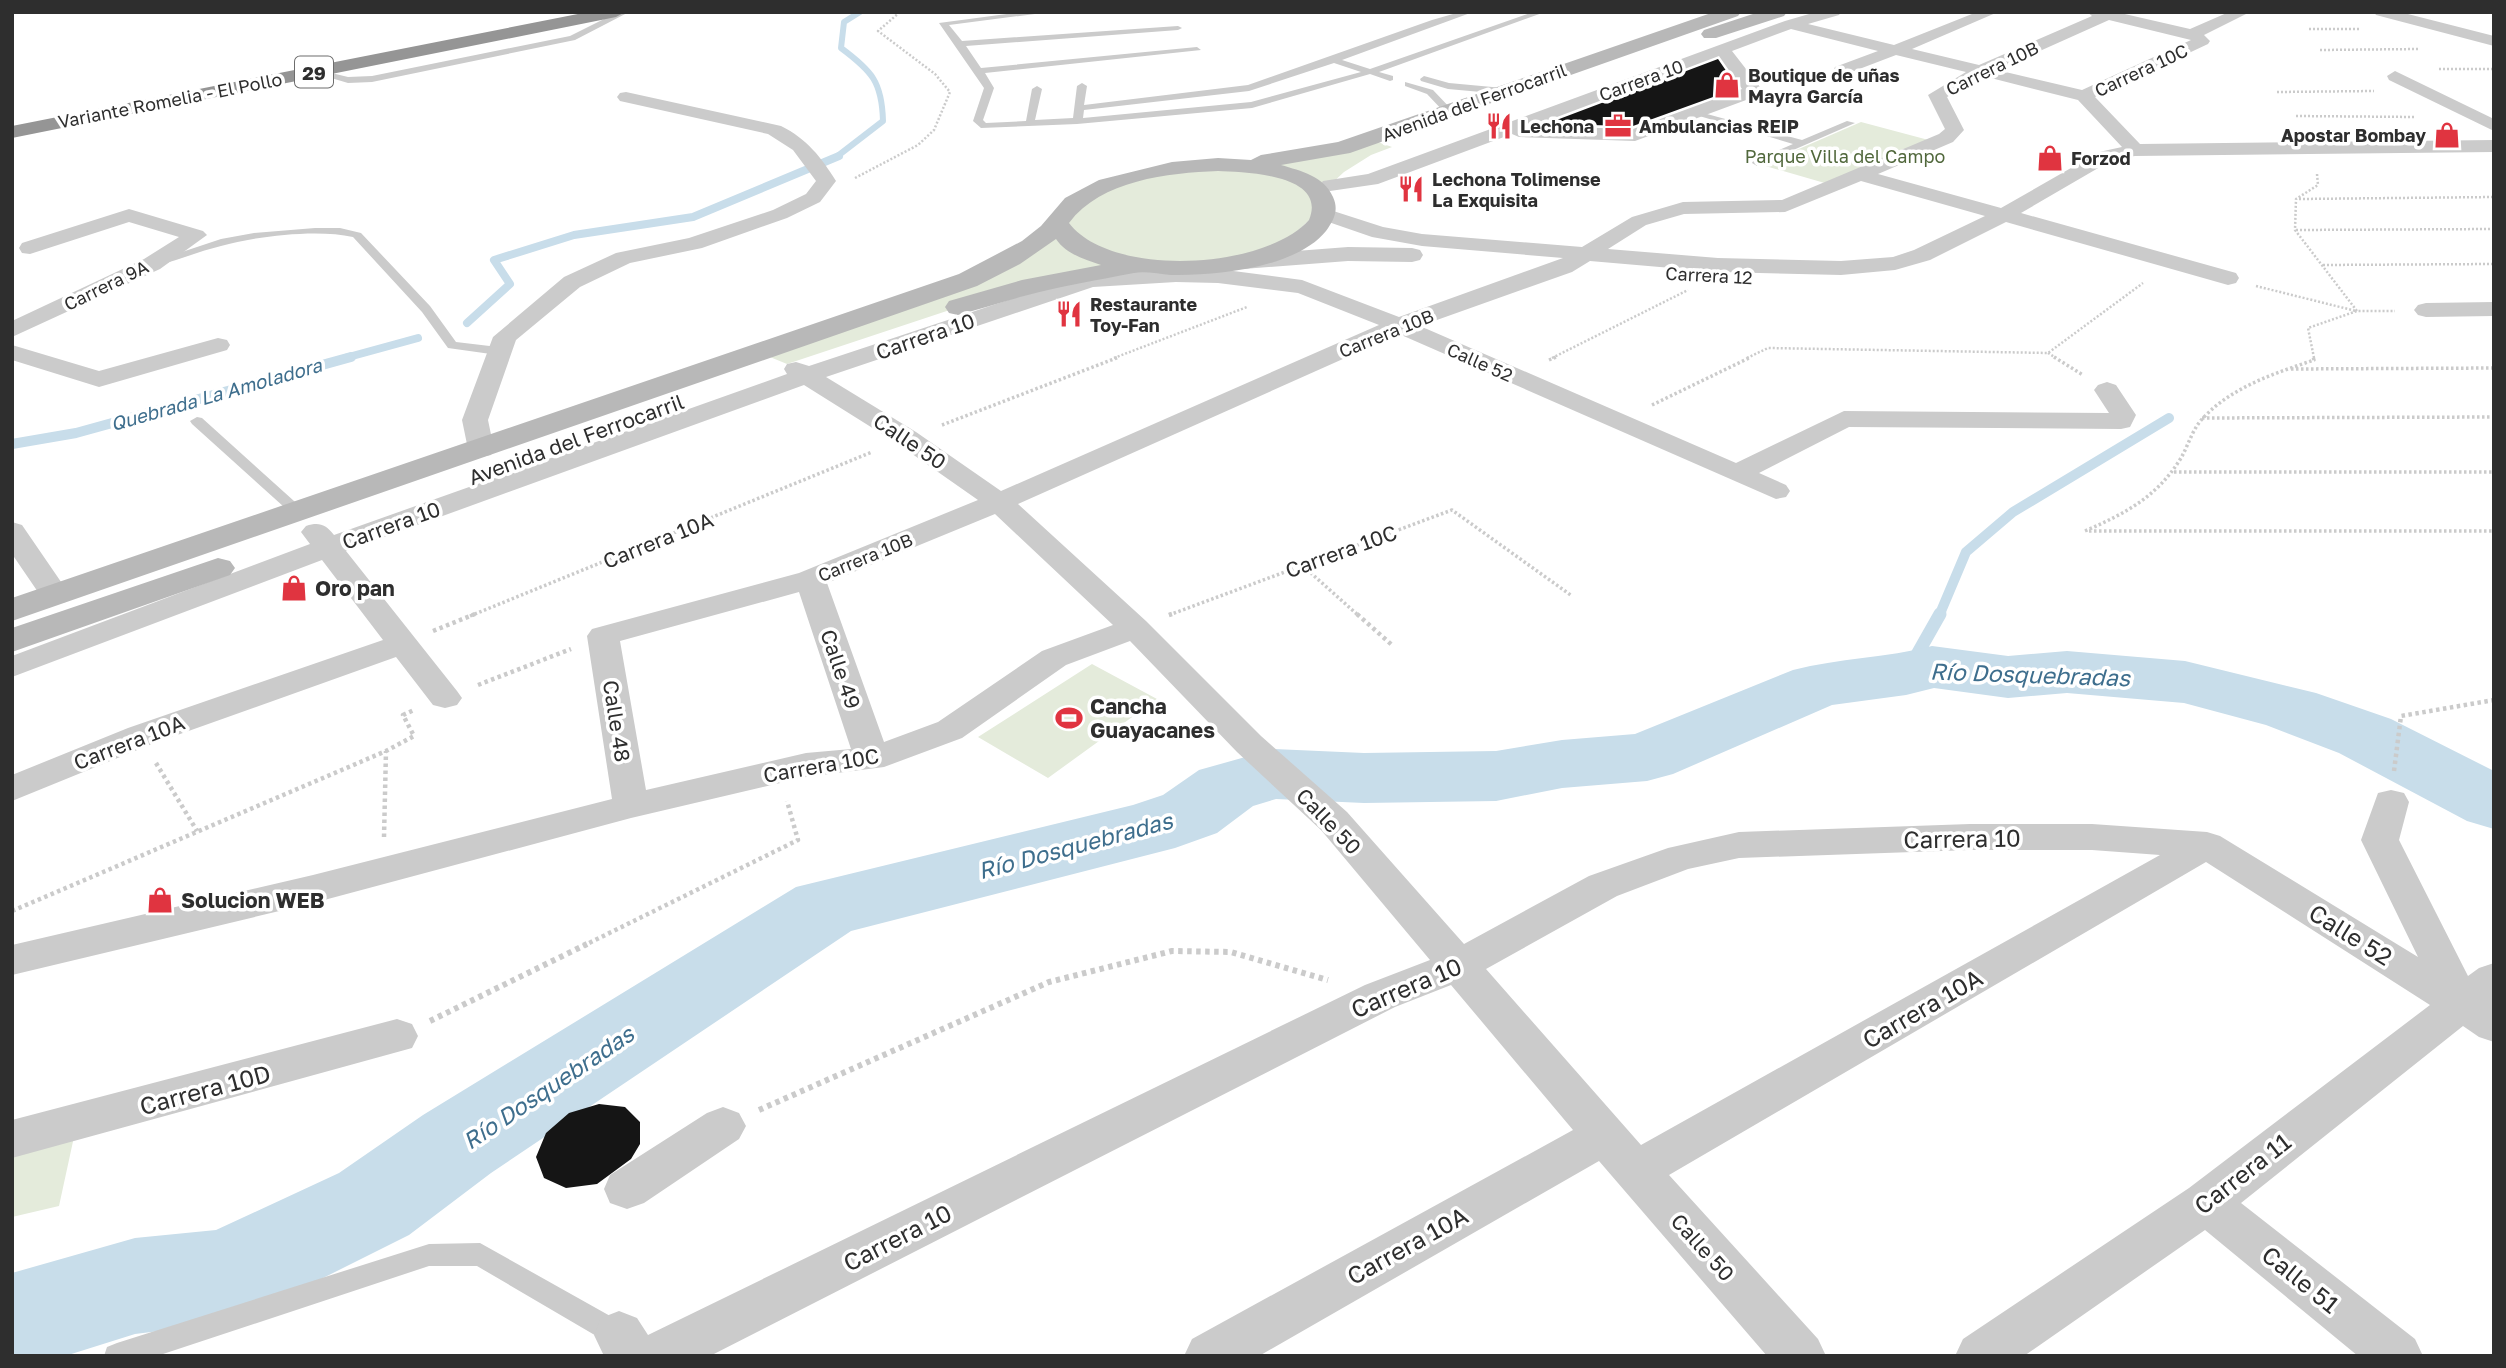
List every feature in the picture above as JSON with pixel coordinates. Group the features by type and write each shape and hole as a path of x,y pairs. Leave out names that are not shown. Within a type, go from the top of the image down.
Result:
{"highway":[{"name":"Variante Romelia - El Pollo","path":"12,132 585,16 616,12"}],"main road":[{"name":"Avenida del Ferrocarril","path":"12,610 55,595 315,531 481,449 627,396 968,280 1033,246 1057,224 1074,202 1109,184 1156,171 1319,154 1732,12"},
{"name":"Avenida del Ferrocarril","path":"12,642 315,531 797,369 995,295 1053,281 1147,266 1243,262 1299,241 1316,228 1326,199 1356,163 1381,151 1507,104 1776,18"},
{"path":"1210,165 1247,166 1281,172 1314,187 1326,199"},
{"path":"1057,224 1066,238 1085,250 1113,260 1147,266"}],"street":[{"name":"Carrera 10","path":"1326,199 1723,50 1776,18 1834,12"},
{"path":"1841,71 1991,12"},
{"name":"Carrera 10C","path":"2192,34 2244,12"},
{"path":"2381,12 2489,38"},
{"path":"2101,13 2192,34"},
{"name":"Carrera 10B","path":"603,636 810,579 999,502 1399,326 1564,267 1639,220 1683,208 1785,206 1861,175 1946,138 1955,130 1937,95 1980,71 2101,13"},
{"path":"1776,18 2084,96"},
{"name":"Carrera 10C","path":"2135,149 2084,96 2202,41 2192,34"},
{"path":"1506,130 1636,135 1699,113 1751,92 1751,87 1723,50"},
{"path":"2395,76 2494,126"},
{"path":"481,449 475,420 505,337 587,272 624,258 740,229 813,198 826,181 799,142 763,126 625,97"},
{"name":"Carrera 12","path":"1326,199 1403,238 1718,265 1903,276 1943,267 2028,214 2106,156 2135,149 2491,147"},
{"path":"2101,183 2136,162 2135,149"},
{"path":"1885,164 2170,263 2228,278"},
{"path":"1861,175 2002,216 2028,214"},
{"name":"Carrera 12","path":"2028,214 2055,210"},
{"name":"Carrera 9A","path":"12,330 152,264 196,235 129,215 30,248"},
{"name":"Carrera 12","path":"1243,262 1394,253 1714,277 1846,274 1922,255 2002,216"},
{"name":"Calle 52","path":"1090,280 1186,275 1261,280 1302,286 1776,491"},
{"name":"Carrera 10","path":"797,369 1090,280"},
{"path":"2426,310 2494,309"},
{"path":"12,352 99,379 218,345"},
{"name":"Calle 50","path":"797,369 907,438 999,502 1135,628 1249,744 1334,821 1604,1135 1800,1356"},
{"path":"1737,474 1844,419 2121,421 2123,415 2107,390"},
{"path":"12,531 55,595"},
{"path":"315,531 445,698"},
{"name":"Carrera 10","path":"12,667 315,531"},
{"name":"Calle 49","path":"810,579 872,759"},
{"name":"Carrera 10C","path":"12,960 779,771 806,765 872,759 950,730 1054,658 1135,628"},
{"name":"Calle 48","path":"603,636 631,806"},
{"name":"Carrera 10A","path":"12,789 140,736 403,644"},
{"path":"2391,802 2380,840 2483,1002"},
{"name":"Carrera 10","path":"637,1349 1380,996 1458,966 1603,886 1681,858 1739,845 1970,837 2092,837 2207,845"},
{"name":"Calle 52","path":"2207,845 2483,1002"},
{"name":"Carrera 10A","path":"1636,1171 2207,845"},
{"name":"Carrera 11","path":"1981,1356 2206,1203 2483,1002"},
{"name":"Carrera 10D","path":"12,1139 397,1036"},
{"path":"627,1189 723,1126"},
{"name":"Carrera 10A","path":"1210,1356 1604,1135"},
{"name":"Calle 51","path":"2206,1203 2397,1356"}],"lane":[{"path":"315,72 348,80 372,79 572,37 625,12"},
{"path":"943,23 962,12"},
{"path":"943,23 1046,12"},
{"path":"1080,108 1250,88 1469,12"},
{"path":"943,23 989,88 978,121 984,126 1077,121 1252,105 1369,72 1541,12"},
{"path":"960,44 1178,28"},
{"path":"979,71 1196,50"},
{"path":"1334,61 1390,78"},
{"path":"1384,67 1430,92 1448,111"},
{"path":"1424,79 1448,86 1503,91"},
{"path":"1077,121 1082,86"},
{"path":"1430,92 1448,86"},
{"path":"1030,122 1037,89"},
{"path":"1699,113 1801,143"},
{"path":"1757,163 1850,123"},
{"path":"152,264 221,242 254,236 314,231 340,231 358,235 426,309 443,336 453,345 498,351"},
{"path":"197,421 315,531"},
{"path":"117,1356 429,1255 480,1254 637,1349"}],"path":[{"path":"813,198 918,145 933,130 950,92 936,75 878,31 900,12"},
{"path":"2320,50 2427,49"},
{"path":"2296,116 2477,117"},
{"path":"2296,199 2318,186 2316,160 2323,147"},
{"path":"2296,199 2494,197"},
{"path":"2296,199 2295,230 2357,311"},
{"path":"2295,230 2494,229"},
{"path":"2048,353 2170,263"},
{"path":"2323,265 2494,264"},
{"path":"1514,378 1714,277"},
{"path":"2228,278 2357,311 2426,310"},
{"name":"Carrera 10A","path":"403,644 907,438 1302,286"},
{"path":"2357,311 2308,328 2314,360 2253,382 2226,398 2202,418 2173,472 2147,502 2085,531 2494,531"},
{"path":"1617,422 1768,348 2048,353 2107,390"},
{"path":"2287,369 2494,368"},
{"path":"2202,418 2494,416"},
{"path":"2173,472 2494,472"},
{"name":"Carrera 10C","path":"1135,628 1452,510 1572,596"},
{"path":"1303,566 1392,645"},
{"path":"12,912 386,751 414,736 403,715 603,636"},
{"path":"2391,802 2400,716 2494,700"},
{"path":"140,736 197,831"},
{"path":"384,870 386,751"},
{"path":"397,1036 797,840 779,771"},
{"path":"723,1126 1049,982 1172,951 1231,952 1380,996"}],"green space":[{"name":"Parque Villa del Campo","path":"1861,122 1936,142 1835,186 1762,165"},
{"path":"1369,139 1392,147 1371,155 1344,172 1330,185 1325,206 1274,252 995,295 787,364 758,352 968,280 1064,212 1131,177 1269,161"},
{"name":"Cancha Guayacanes","path":"1092,664 1157,699 1048,778 978,737"},
{"path":"77,1123 59,1206 12,1217 12,1139"}],"building":[{"path":"1718,59 1738,88 1633,126 1546,124"},
{"path":"599,1104 625,1107 640,1122 640,1144 631,1159 597,1184 566,1188 544,1178 536,1157 546,1133 569,1113"}],"waterway":[{"name":"Quebrada La Amoladora","path":"836,157 883,121 880,96 873,78 841,48 844,22 860,12"},
{"name":"Quebrada La Amoladora","path":"467,323 510,284 494,260 574,235 693,217 836,157"},
{"name":"Quebrada La Amoladora","path":"345,358 418,338"},
{"name":"Quebrada La Amoladora","path":"12,444 76,433 351,357"},
{"path":"1939,615 1966,552 2013,512 2169,418"},
{"path":"1906,674 1939,615"},
{"name":"Río Dosquebradas","path":"12,1323 135,1286 224,1276 374,1204 457,1144 825,908 1147,829 1190,814 1226,788 1274,774 1364,778 1496,776 1562,764 1647,757 1818,685 1906,674 1932,667 2008,677 2067,672 2185,682 2291,709 2365,736 2494,803"}],"place":[{"name":"Boutique de uñas Mayra García","path":"1727,85"},
{"name":"Lechona","path":"1499,126"},
{"name":"Ambulancias REIP","path":"1618,126"},
{"name":"Apostar Bombay","path":"2447,135"},
{"name":"Forzod","path":"2050,158"},
{"name":"Lechona Tolimense La Exquisita","path":"1411,189"},
{"name":"Restaurante Toy-Fan","path":"1069,314"},
{"name":"Oro pan","path":"294,588"},
{"name":"Cancha Guayacanes","path":"1069,718"},
{"name":"Solucion WEB","path":"160,900"}]}
